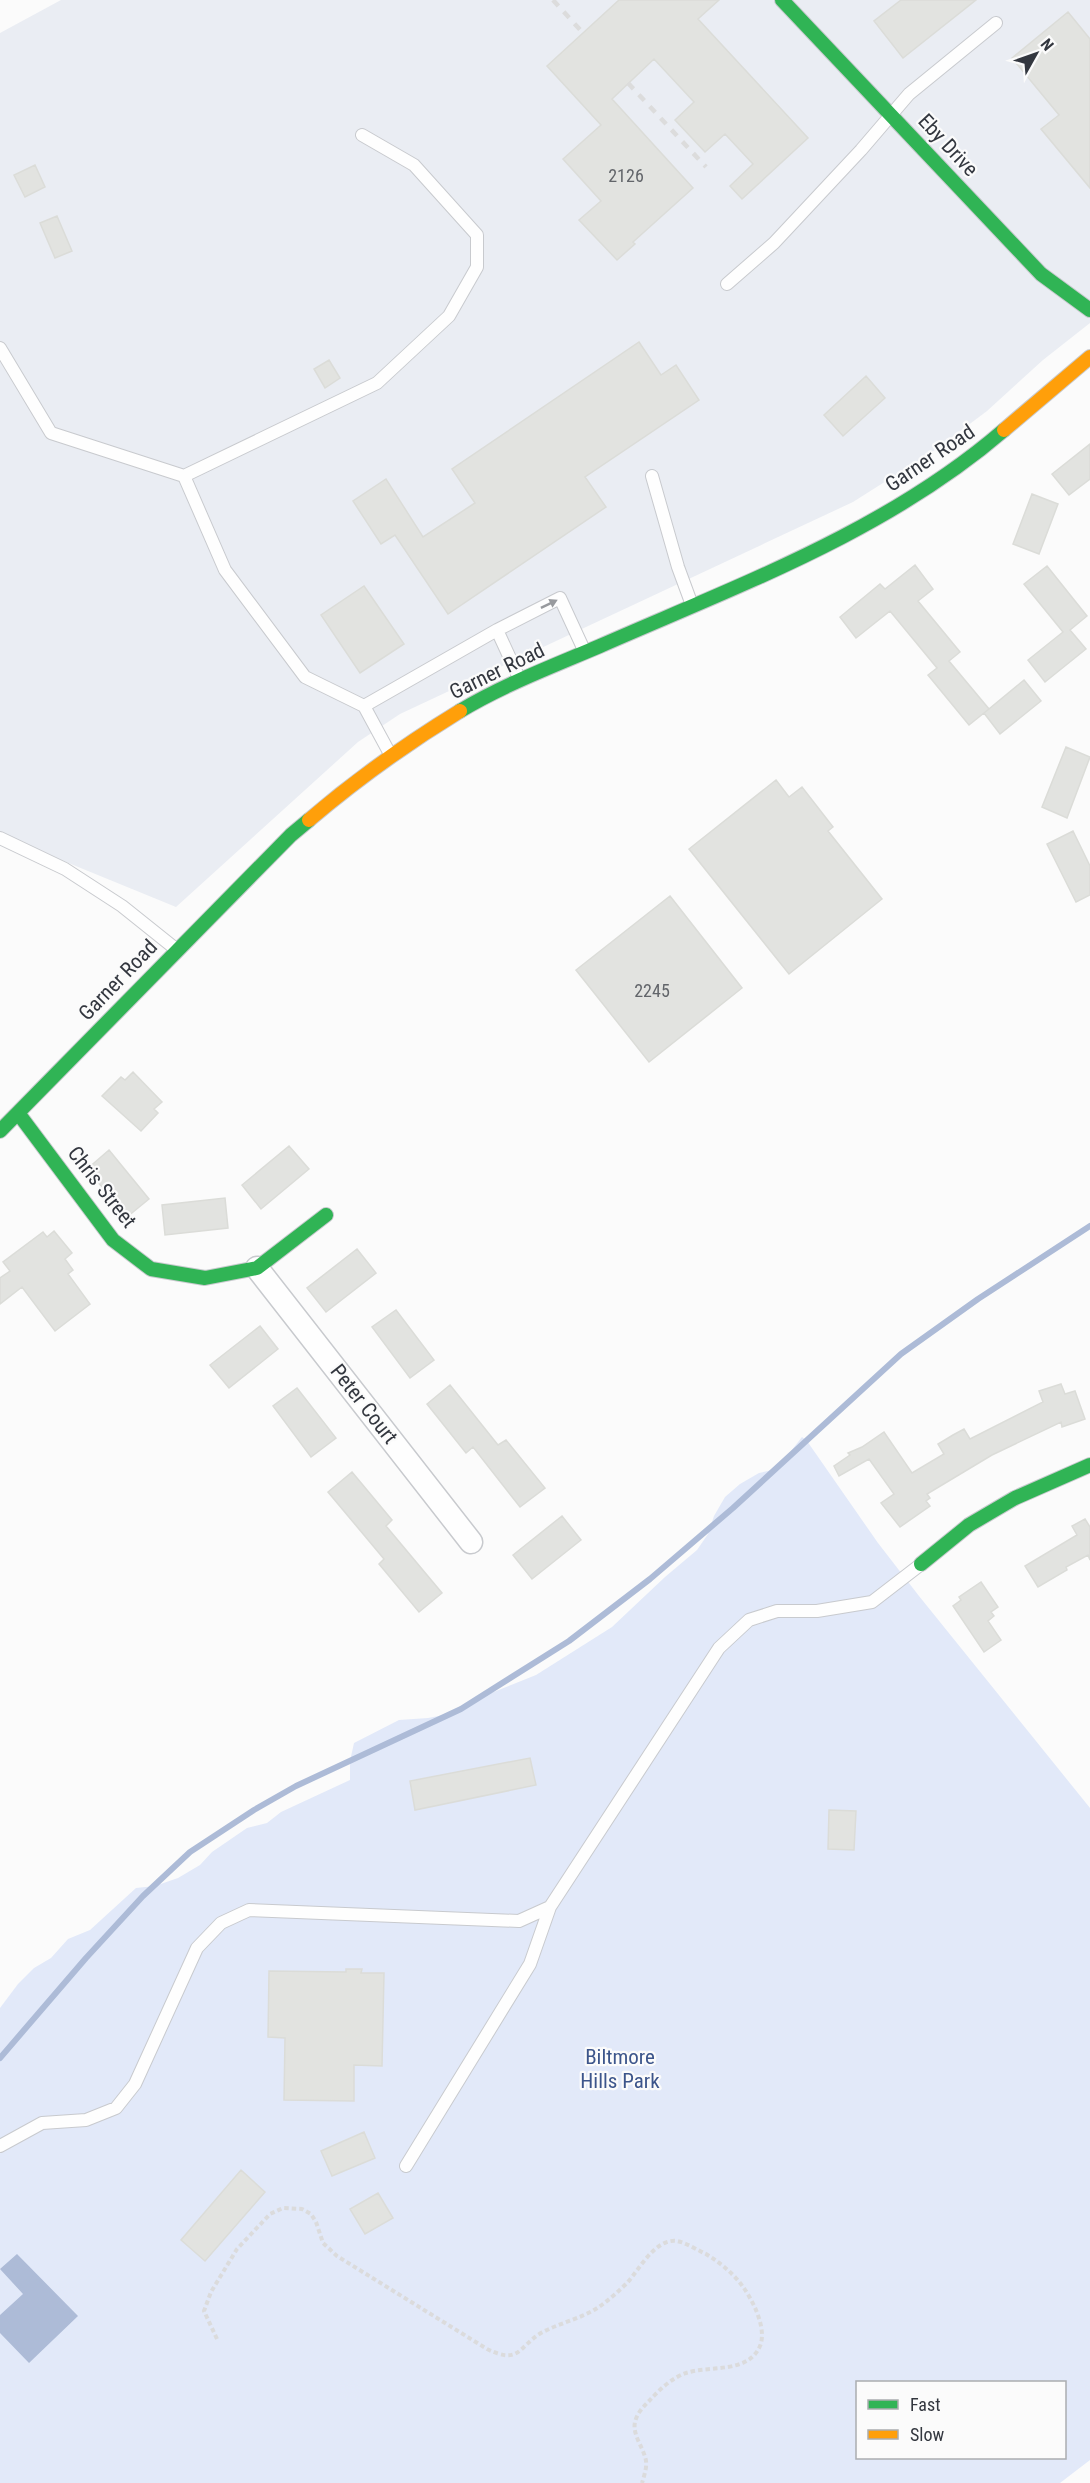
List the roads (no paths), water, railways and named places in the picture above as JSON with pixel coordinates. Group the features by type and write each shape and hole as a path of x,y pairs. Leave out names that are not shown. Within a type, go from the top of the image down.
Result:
{"main road":[{"name":"Eby Drive","path":"782,0 1041,274 1090,310"},
{"name":"Garner Road","path":"0,1131 291,835 348,786 391,755 470,705 805,556 861,528 950,472 987,445 1090,357"},
{"name":"Chris Street","path":"18,1113 113,1240 151,1269 206,1278 257,1268 326,1215"},
{"path":"921,1564 969,1525 1015,1498 1090,1466"}],"street":[{"name":"Peter Court","path":"257,1268 471,1542"}],"lane":[{"path":"727,284 774,243 861,150 909,94 996,23"},
{"path":"0,348 51,433 184,476 377,382 449,316 477,267 477,235 414,165 362,135"},
{"path":"184,476 225,570 306,677 363,706 391,755"},
{"path":"652,476 678,567 693,606"},
{"path":"363,706 497,630 560,598 585,652"},
{"path":"497,630 520,681"},
{"path":"0,838 66,869 122,906 177,950"},
{"path":"406,2166 530,1964 550,1907 719,1648 749,1620 777,1611 817,1611 872,1602 921,1564"},
{"path":"0,2146 42,2122 86,2120 116,2108 135,2084 197,1948 221,1923 249,1910 519,1921 550,1907"}],"water":[{"path":"17,2254 78,2316 29,2363 0,2333 0,2315 23,2294 0,2269"}],"waterway":[{"path":"0,2058 143,1896 190,1852 254,1810 296,1786 461,1709 569,1641 650,1579 733,1508 901,1354 978,1299 1090,1226"}],"railway":[{"path":"553,0 583,33"},
{"path":"628,83 706,167"}],"park label":[{"name":"Biltmore Hills Park","path":"620,2069"}]}
